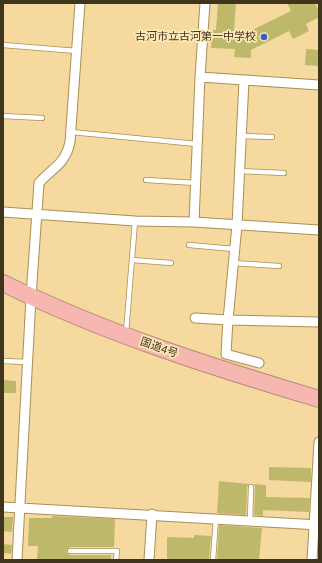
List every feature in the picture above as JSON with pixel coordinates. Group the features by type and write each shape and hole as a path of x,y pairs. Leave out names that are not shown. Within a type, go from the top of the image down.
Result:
{"highway":[{"name":"国道4号","path":"3,283 65,312 164,351 319,399"}],"street":[{"path":"17,560 31,297 39,183 52,172 68,153 71,132 80,3"},
{"path":"194,222 200,77 205,3"},
{"path":"200,77 319,85"},
{"path":"244,80 236,225 226,354 259,363"},
{"path":"3,212 135,221 194,222 319,230"},
{"path":"195,318 319,322"},
{"path":"312,560 317,525 319,442"},
{"path":"3,507 152,514 317,525"},
{"path":"149,560 152,514"}],"lane":[{"path":"3,45 77,51"},
{"path":"3,116 42,118"},
{"path":"71,132 197,144"},
{"path":"241,136 272,137"},
{"path":"239,171 284,173"},
{"path":"146,180 196,183"},
{"path":"126,335 135,221"},
{"path":"189,245 234,248"},
{"path":"132,260 171,263"},
{"path":"233,263 279,266"},
{"path":"3,361 28,362"},
{"path":"250,520 251,487"},
{"path":"213,560 216,518"},
{"path":"70,551 117,552 116,560"}],"building":[{"path":"218,3 236,3 234,31 248,32 291,11 287,3 315,3 319,12 319,17 306,24 309,31 293,39 289,31 251,50 251,58 234,57 235,49 211,48 212,30 216,30"},
{"path":"306,49 319,50 319,66 305,65"},
{"path":"3,380 16,381 16,393 3,393"},
{"path":"269,467 311,468 311,482 269,480"},
{"path":"219,481 249,484 247,487 246,515 217,513"},
{"path":"254,484 266,485 266,497 310,498 309,512 263,510 263,516 254,515"},
{"path":"52,516 115,519 114,547 70,547 66,551 70,555 111,555 111,560 37,560 38,546 28,546 29,518 52,518"},
{"path":"3,517 13,517 12,532 3,531"},
{"path":"219,525 262,528 259,560 217,560"},
{"path":"194,535 211,536 209,560 167,560 167,537 194,538"},
{"path":"3,544 12,545 11,554 3,553"}],"place":[{"name":"古河市立古河第一中学校","path":"264,37"}]}
